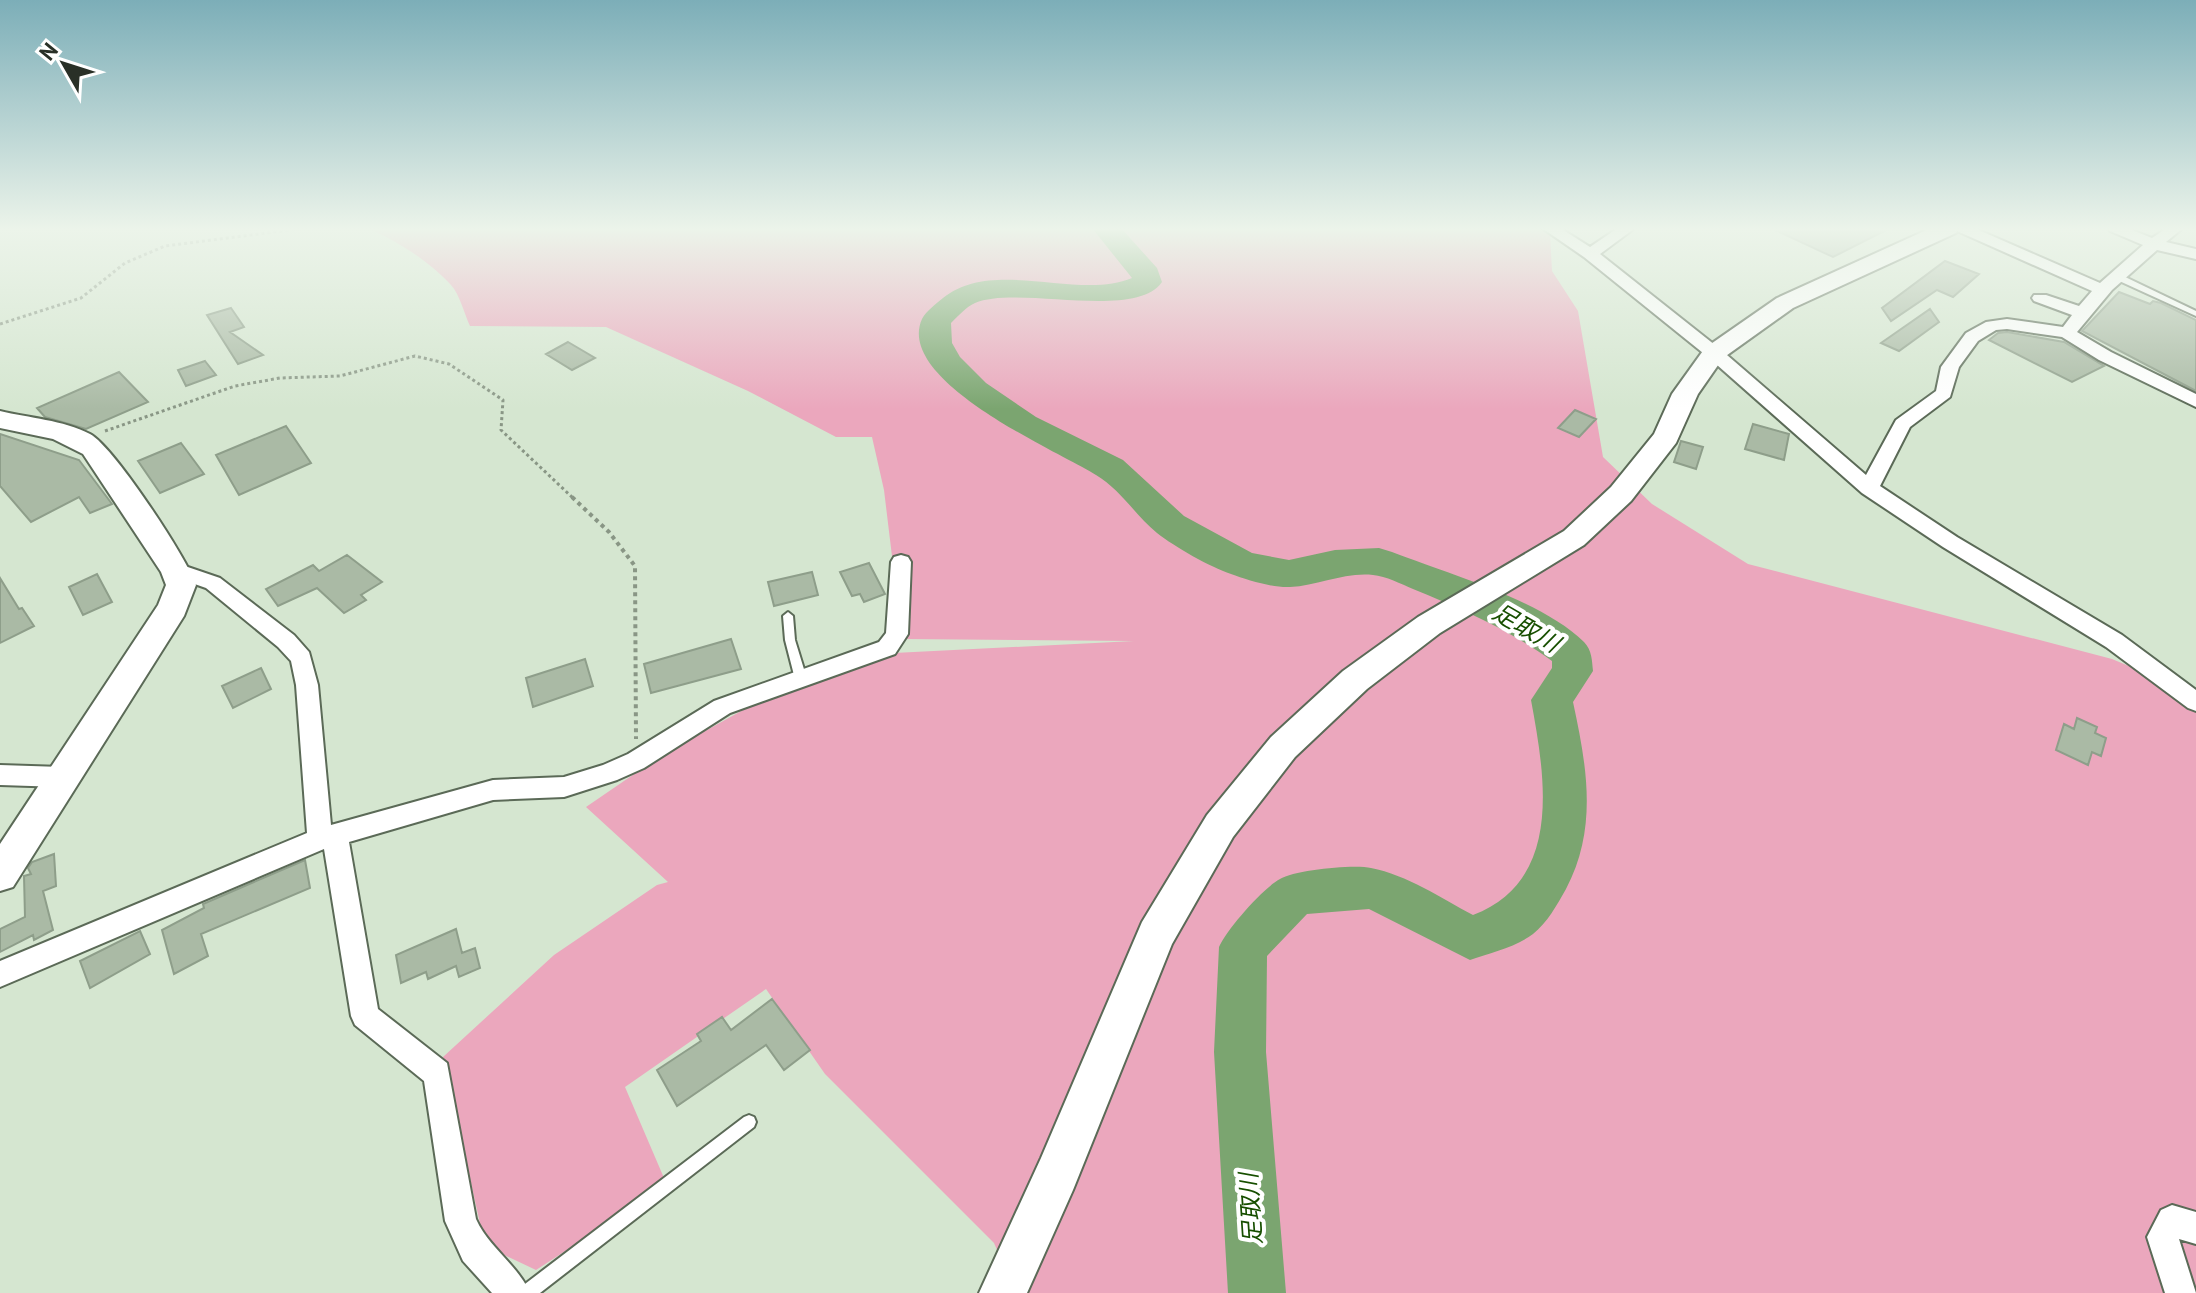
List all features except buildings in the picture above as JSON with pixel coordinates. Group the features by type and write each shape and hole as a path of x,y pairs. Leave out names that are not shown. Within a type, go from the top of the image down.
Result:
{"street":[{"path":"1633,288 1714,353 1869,488 1950,542 2114,641 2196,702"},
{"path":"1003,1293 1057,1174 1156,935 1220,826 1283,747 1355,680 1429,625 1574,538 1621,494 1666,437 1685,394 1714,353 1785,303 1817,288"},
{"path":"2099,288 2105,291"},
{"path":"2067,333 2081,312 2107,288"},
{"path":"2040,298 2081,312"},
{"path":"1869,488 1903,424 1944,393 1950,367 1972,337 1992,326 2007,324 2067,333 2143,376 2196,401"},
{"path":"0,419 82,439 93,448 176,570 181,585 173,608 0,875"},
{"path":"0,974 327,838 493,790 564,787 609,773 636,761 722,707 887,648 897,634 901,562"},
{"path":"176,570 213,583 286,641 301,658 327,838 365,1016 437,1073 461,1221 474,1250 514,1293"},
{"path":"0,775 62,777"},
{"path":"2181,1293 2163,1237 2172,1221 2196,1228"}],"lane":[{"path":"2142,288 2196,314"},
{"path":"788,616 790,640 801,679"},
{"path":"527,1293 749,1122"}],"path":[{"path":"0,324 81,298 93,288"},
{"path":"82,439 239,387 280,378 316,379 342,375 392,359 419,357 441,361 503,400 501,430 609,532 635,566 637,614 633,646 636,761"}],"shaded area":[{"path":"453,288 1563,288 1578,311 1603,457 1652,504 1748,564 2112,659 2196,694 2196,1293 1016,1293 994,1243 825,1074 766,989 625,1087 667,1185 536,1270 485,1246 443,1057 554,955 657,885 668,882 586,807 662,755 743,710 894,653 1134,641 902,639 884,490 872,437 836,437 748,391 606,327 470,326"}],"waterway":[{"name":"足取川","path":"1133,288 1112,292 984,291 960,299 936,321 936,343 947,362 975,390 1024,424 1111,468 1171,525 1242,564 1289,574 1335,563 1379,561 1495,607 1539,631 1571,654 1573,671 1552,700 1566,786 1562,840 1554,866 1540,891 1520,915 1470,938 1390,895 1369,888 1295,894 1243,947 1240,1052 1257,1293"}]}
